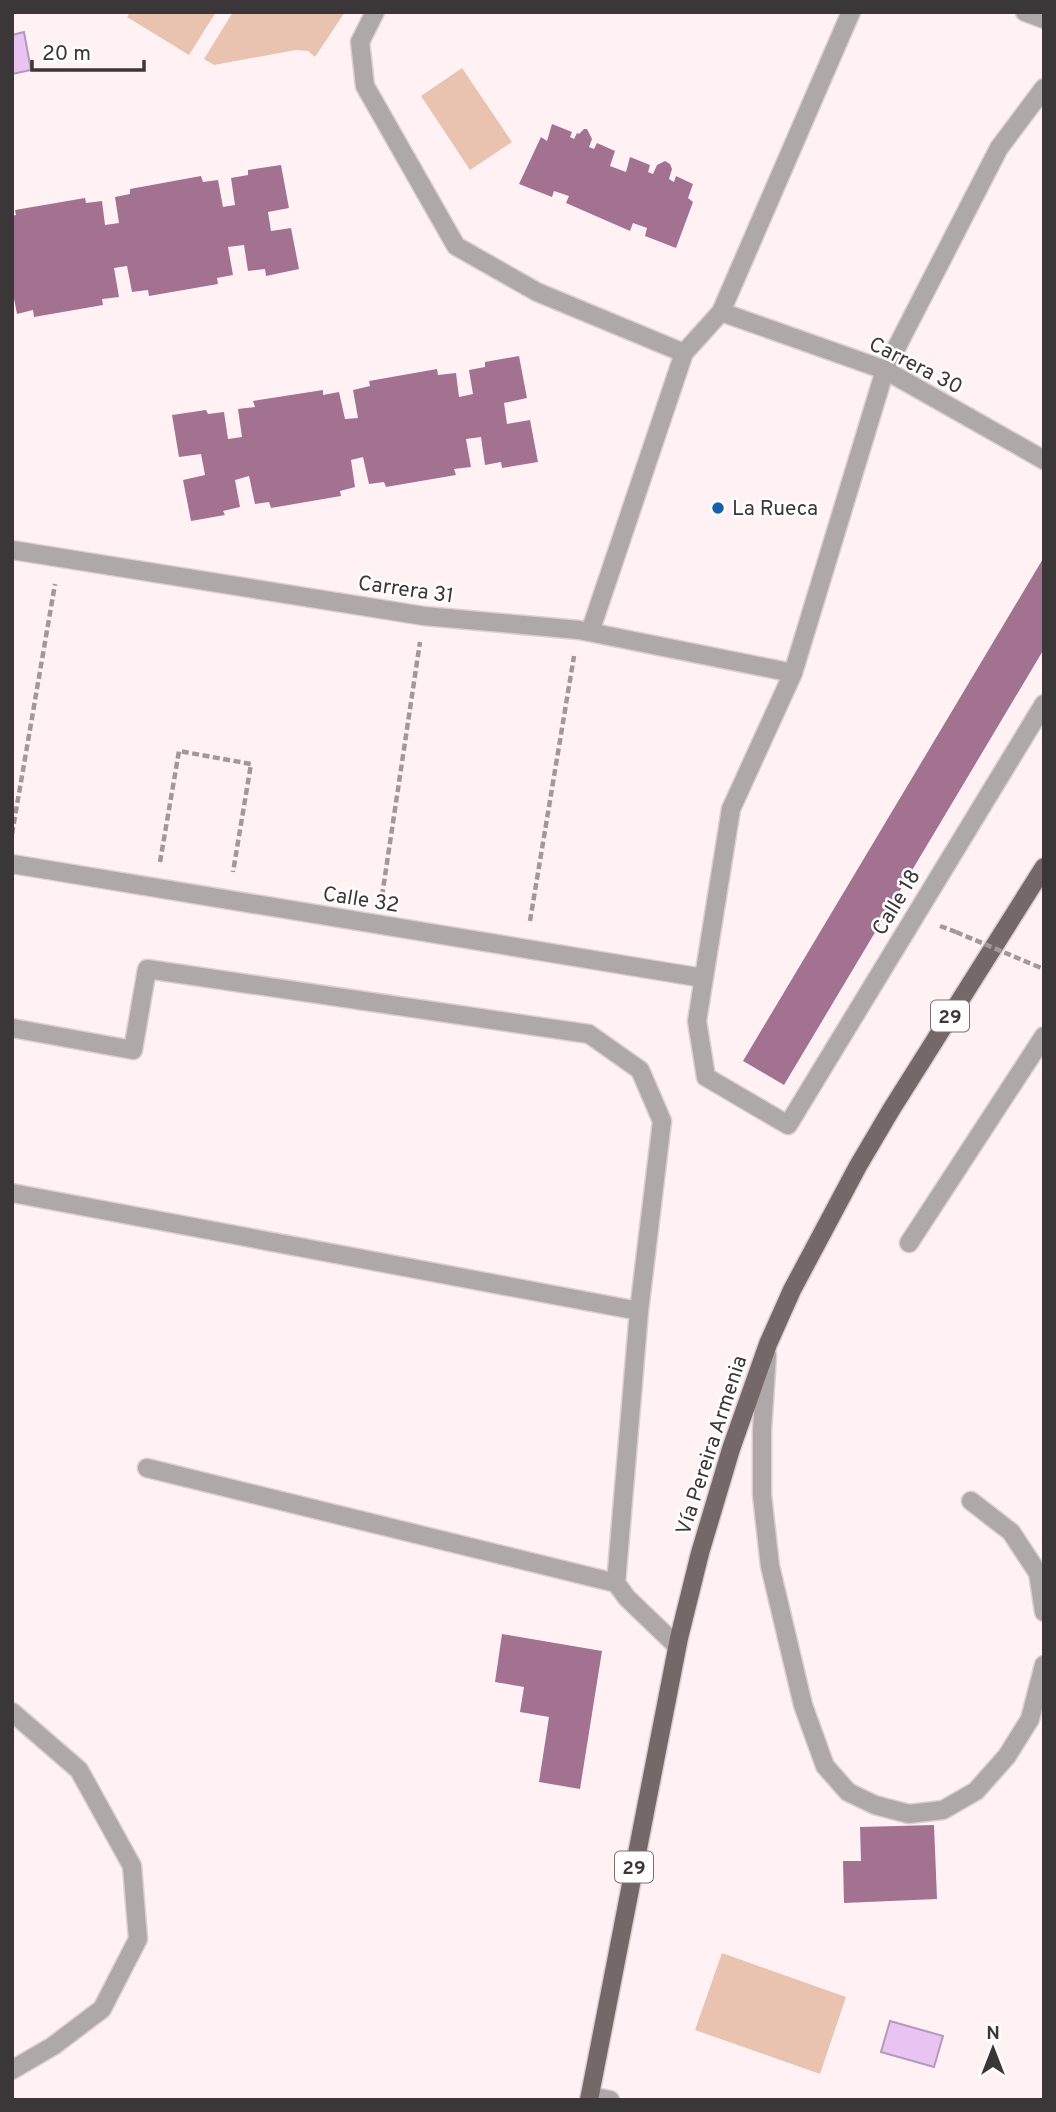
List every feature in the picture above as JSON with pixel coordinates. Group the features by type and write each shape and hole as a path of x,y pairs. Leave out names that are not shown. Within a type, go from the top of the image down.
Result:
{"main road":[{"name":"Vía Pereira Armenia","path":"589,2098 677,1646 700,1553 731,1449 768,1344 792,1290 891,1110 1044,867"}],"street":[{"path":"375,12 360,42 365,86 456,246 537,292 684,354"},
{"path":"584,631 684,354 721,312 851,12"},
{"path":"1025,12 1044,19"},
{"path":"703,978 731,809 793,673 885,370 999,148 1044,88"},
{"name":"Carrera 30","path":"721,312 885,370 1044,460"},
{"name":"Carrera 31","path":"12,550 424,616 584,631 793,673"},
{"name":"Calle 18","path":"703,978 697,1021 706,1077 788,1125 1044,704"},
{"name":"Calle 32","path":"12,864 703,978"},
{"path":"12,1028 133,1050 147,969 589,1034 640,1070 662,1121 639,1311 616,1583"},
{"path":"909,1243 1044,1036"},
{"path":"12,1193 639,1311"},
{"path":"768,1344 762,1430 762,1495 770,1566 803,1705 825,1766 848,1792 874,1805 909,1814 943,1810 976,1791 1007,1756 1030,1719 1044,1665"},
{"path":"146,1468 616,1583 627,1598 677,1646"},
{"path":"971,1501 1011,1532 1038,1573 1044,1612"},
{"path":"12,1712 79,1770 132,1867 138,1939 102,2009 53,2046 12,2070"},
{"path":"589,2098 610,2100"}],"path":[{"path":"12,834 60,558"},
{"path":"378,925 424,616"},
{"path":"526,949 584,631"},
{"path":"155,887 179,751 251,764 228,900"},
{"path":"956,932 1044,969"}],"shaded area":[{"path":"130,12 216,12 189,55 127,17"},
{"path":"233,12 345,12 315,57 308,51 296,50 214,65 204,59"},
{"path":"24,32 31,70 12,74 12,35"},
{"path":"462,68 512,142 470,170 421,96"},
{"path":"722,1953 846,1997 820,2074 695,2030"},
{"path":"890,2021 943,2036 934,2067 881,2052"}],"building":[{"path":"552,124 572,132 570,137 574,139 577,133 587,129 592,139 589,147 594,149 597,143 615,151 610,166 626,172 630,157 650,165 648,172 653,174 657,165 665,161 672,169 669,179 674,182 676,176 693,184 688,198 693,202 676,248 645,236 647,228 633,223 630,231 566,203 569,196 554,191 552,197 519,184 541,137 547,141"},
{"path":"281,165 289,208 268,212 271,231 291,228 299,269 266,276 265,269 248,271 244,245 228,247 233,275 217,278 218,284 149,296 148,290 132,292 127,266 114,268 119,297 102,299 103,305 34,317 33,310 17,314 12,288 12,216 16,215 15,210 85,198 86,203 102,201 105,225 119,223 115,197 130,194 130,189 201,176 203,182 218,180 223,207 235,205 231,178 248,175 248,170"},
{"path":"519,356 527,398 504,403 507,424 530,420 538,462 502,468 501,462 485,465 481,437 466,439 471,467 454,469 456,475 386,487 384,482 369,484 363,457 351,460 355,487 340,491 341,496 271,508 269,502 255,504 249,476 235,480 240,507 223,511 225,515 191,521 183,480 205,475 201,454 179,457 172,415 206,410 208,414 224,412 228,439 242,437 238,409 255,407 253,401 323,390 323,395 339,392 345,419 358,418 353,390 370,386 369,381 437,369 438,375 456,373 459,397 473,394 469,370 485,367 485,362"},
{"path":"1044,557 1044,649 784,1085 743,1061"},
{"path":"502,1634 602,1651 580,1789 539,1782 549,1717 520,1712 524,1687 495,1682"},
{"path":"934,1825 937,1899 844,1903 843,1861 861,1861 860,1827"}],"place":[{"name":"La Rueca","path":"718,508"}]}
